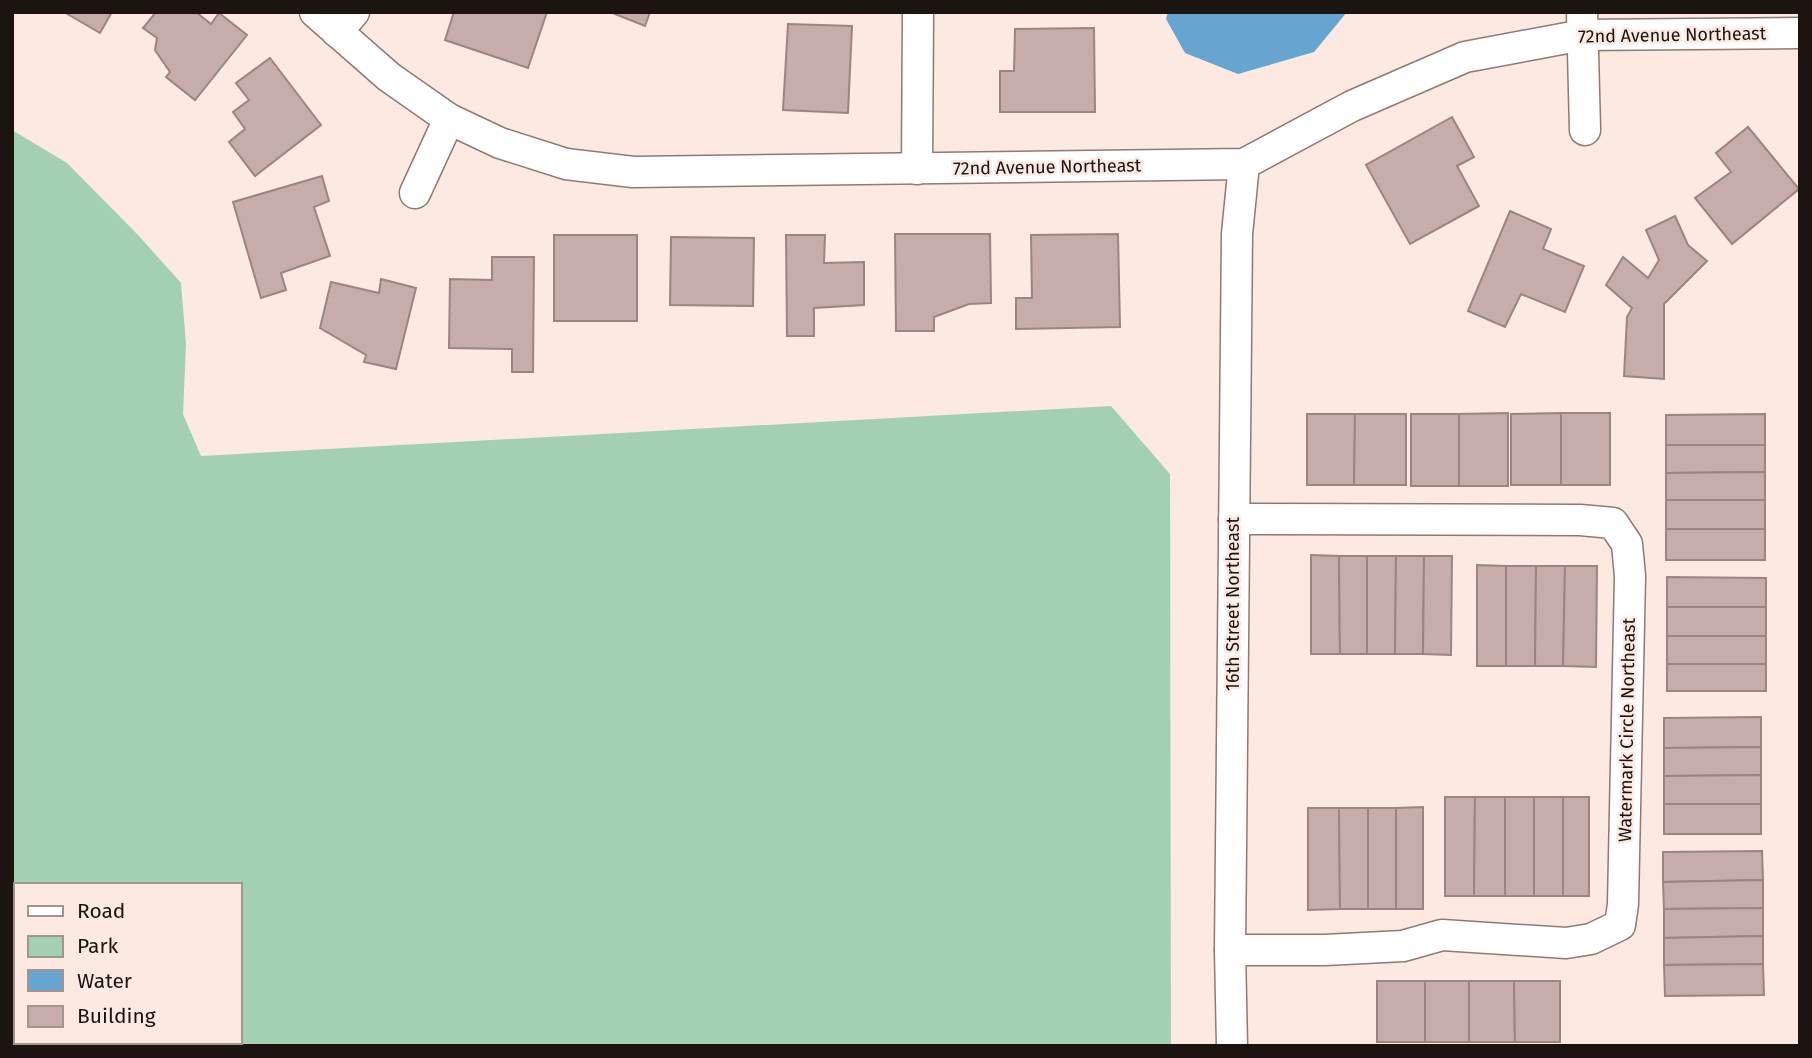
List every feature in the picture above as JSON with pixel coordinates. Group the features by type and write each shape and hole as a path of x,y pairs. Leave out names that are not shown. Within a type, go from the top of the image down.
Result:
{"street":[{"name":"72nd Avenue Northeast","path":"315,12 346,22 389,77 449,119 500,143 566,164 633,172 1244,163 1352,106 1465,57 1583,24 1800,33"},
{"path":"917,169 918,12"},
{"path":"1583,24 1585,130"},
{"path":"415,193 449,119"},
{"name":"16th Street Northeast","path":"1232,1046 1230,950 1237,234 1244,163"},
{"name":"Watermark Circle Northeast","path":"1230,950 1325,950 1403,946 1442,936 1566,943 1591,939 1620,925 1623,904 1630,576 1627,544 1613,523 1580,520 1234,519"}],"green space":[{"path":"12,130 67,163 181,283 186,344 183,414 201,456 1111,406 1170,474 1171,1046 12,1046"}],"water":[{"path":"1168,12 1347,12 1314,52 1238,74 1185,53 1166,19"}],"building":[{"path":"64,12 112,12 100,33"},
{"path":"156,12 196,12 211,24 219,13 247,35 195,100 166,77 170,72 155,50 157,38 143,28"},
{"path":"454,12 547,12 528,68 445,40"},
{"path":"610,12 650,12 645,26"},
{"path":"788,24 852,26 848,113 783,110"},
{"path":"1094,28 1095,112 1000,112 1000,71 1014,71 1015,29"},
{"path":"270,58 321,125 255,176 229,142 245,129 233,112 249,100 236,83"},
{"path":"1452,117 1474,157 1457,166 1479,206 1410,244 1366,165"},
{"path":"1748,127 1799,189 1732,244 1695,198 1731,172 1716,153"},
{"path":"322,176 329,201 314,207 330,256 281,273 286,290 261,298 233,202"},
{"path":"1510,211 1551,229 1543,249 1584,266 1565,312 1521,294 1505,327 1468,311"},
{"path":"1675,216 1688,245 1707,261 1664,304 1664,379 1624,376 1627,317 1632,308 1606,285 1623,257 1648,278 1659,260 1646,230"},
{"path":"895,234 990,234 991,303 969,304 934,317 934,331 896,331"},
{"path":"1118,234 1120,327 1016,329 1016,298 1032,298 1031,235"},
{"path":"554,235 637,235 637,321 554,321"},
{"path":"786,235 825,235 824,263 864,262 864,305 814,308 814,336 787,336"},
{"path":"671,237 754,238 753,306 670,305"},
{"path":"492,257 534,257 533,372 512,372 512,349 449,348 450,279 492,280"},
{"path":"381,279 416,288 396,369 364,362 366,355 320,328 331,282 379,293"},
{"path":"1508,413 1508,486 1459,486 1459,414"},
{"path":"1561,413 1561,485 1511,485 1511,414"},
{"path":"1561,413 1610,413 1610,485 1561,485"},
{"path":"1307,414 1355,414 1354,485 1307,485"},
{"path":"1355,414 1406,414 1406,485 1354,485"},
{"path":"1411,414 1459,414 1459,486 1411,486"},
{"path":"1765,414 1765,445 1666,445 1666,415"},
{"path":"1666,445 1765,445 1765,472 1666,473"},
{"path":"1765,472 1765,500 1666,500 1666,473"},
{"path":"1666,500 1765,500 1765,529 1666,529"},
{"path":"1666,529 1765,529 1765,560 1666,560"},
{"path":"1311,555 1339,556 1340,654 1311,654"},
{"path":"1339,556 1367,556 1367,654 1340,654"},
{"path":"1367,556 1396,556 1395,654 1367,654"},
{"path":"1396,556 1424,556 1423,654 1395,654"},
{"path":"1424,556 1452,556 1451,655 1423,654"},
{"path":"1477,565 1506,566 1506,666 1477,666"},
{"path":"1506,566 1536,566 1535,666 1506,666"},
{"path":"1536,566 1565,566 1563,666 1535,666"},
{"path":"1565,566 1597,566 1596,667 1563,666"},
{"path":"1667,577 1766,578 1766,607 1667,607"},
{"path":"1667,607 1766,607 1766,636 1667,636"},
{"path":"1667,636 1766,636 1766,664 1667,664"},
{"path":"1667,664 1766,664 1766,691 1667,691"},
{"path":"1761,717 1761,747 1664,748 1664,718"},
{"path":"1761,747 1761,775 1664,776 1664,748"},
{"path":"1761,775 1761,804 1664,804 1664,776"},
{"path":"1445,797 1475,797 1474,896 1445,896"},
{"path":"1475,797 1505,797 1505,896 1474,896"},
{"path":"1505,797 1534,797 1534,896 1505,896"},
{"path":"1534,797 1563,797 1563,896 1534,896"},
{"path":"1563,797 1589,797 1589,896 1563,896"},
{"path":"1664,804 1761,804 1761,834 1664,834"},
{"path":"1423,807 1423,909 1396,909 1396,808"},
{"path":"1308,808 1339,808 1340,909 1308,910"},
{"path":"1339,808 1368,808 1368,909 1340,909"},
{"path":"1368,808 1396,808 1396,909 1368,909"},
{"path":"1762,851 1763,880 1663,882 1663,852"},
{"path":"1763,880 1763,908 1664,909 1663,882"},
{"path":"1763,908 1763,936 1664,938 1664,909"},
{"path":"1763,936 1763,964 1664,965 1664,938"},
{"path":"1763,964 1764,995 1665,996 1664,965"},
{"path":"1377,981 1425,981 1425,1042 1377,1042"},
{"path":"1425,981 1469,981 1469,1042 1425,1042"},
{"path":"1469,981 1514,981 1515,1042 1469,1042"},
{"path":"1514,981 1560,981 1560,1042 1515,1042"}]}
